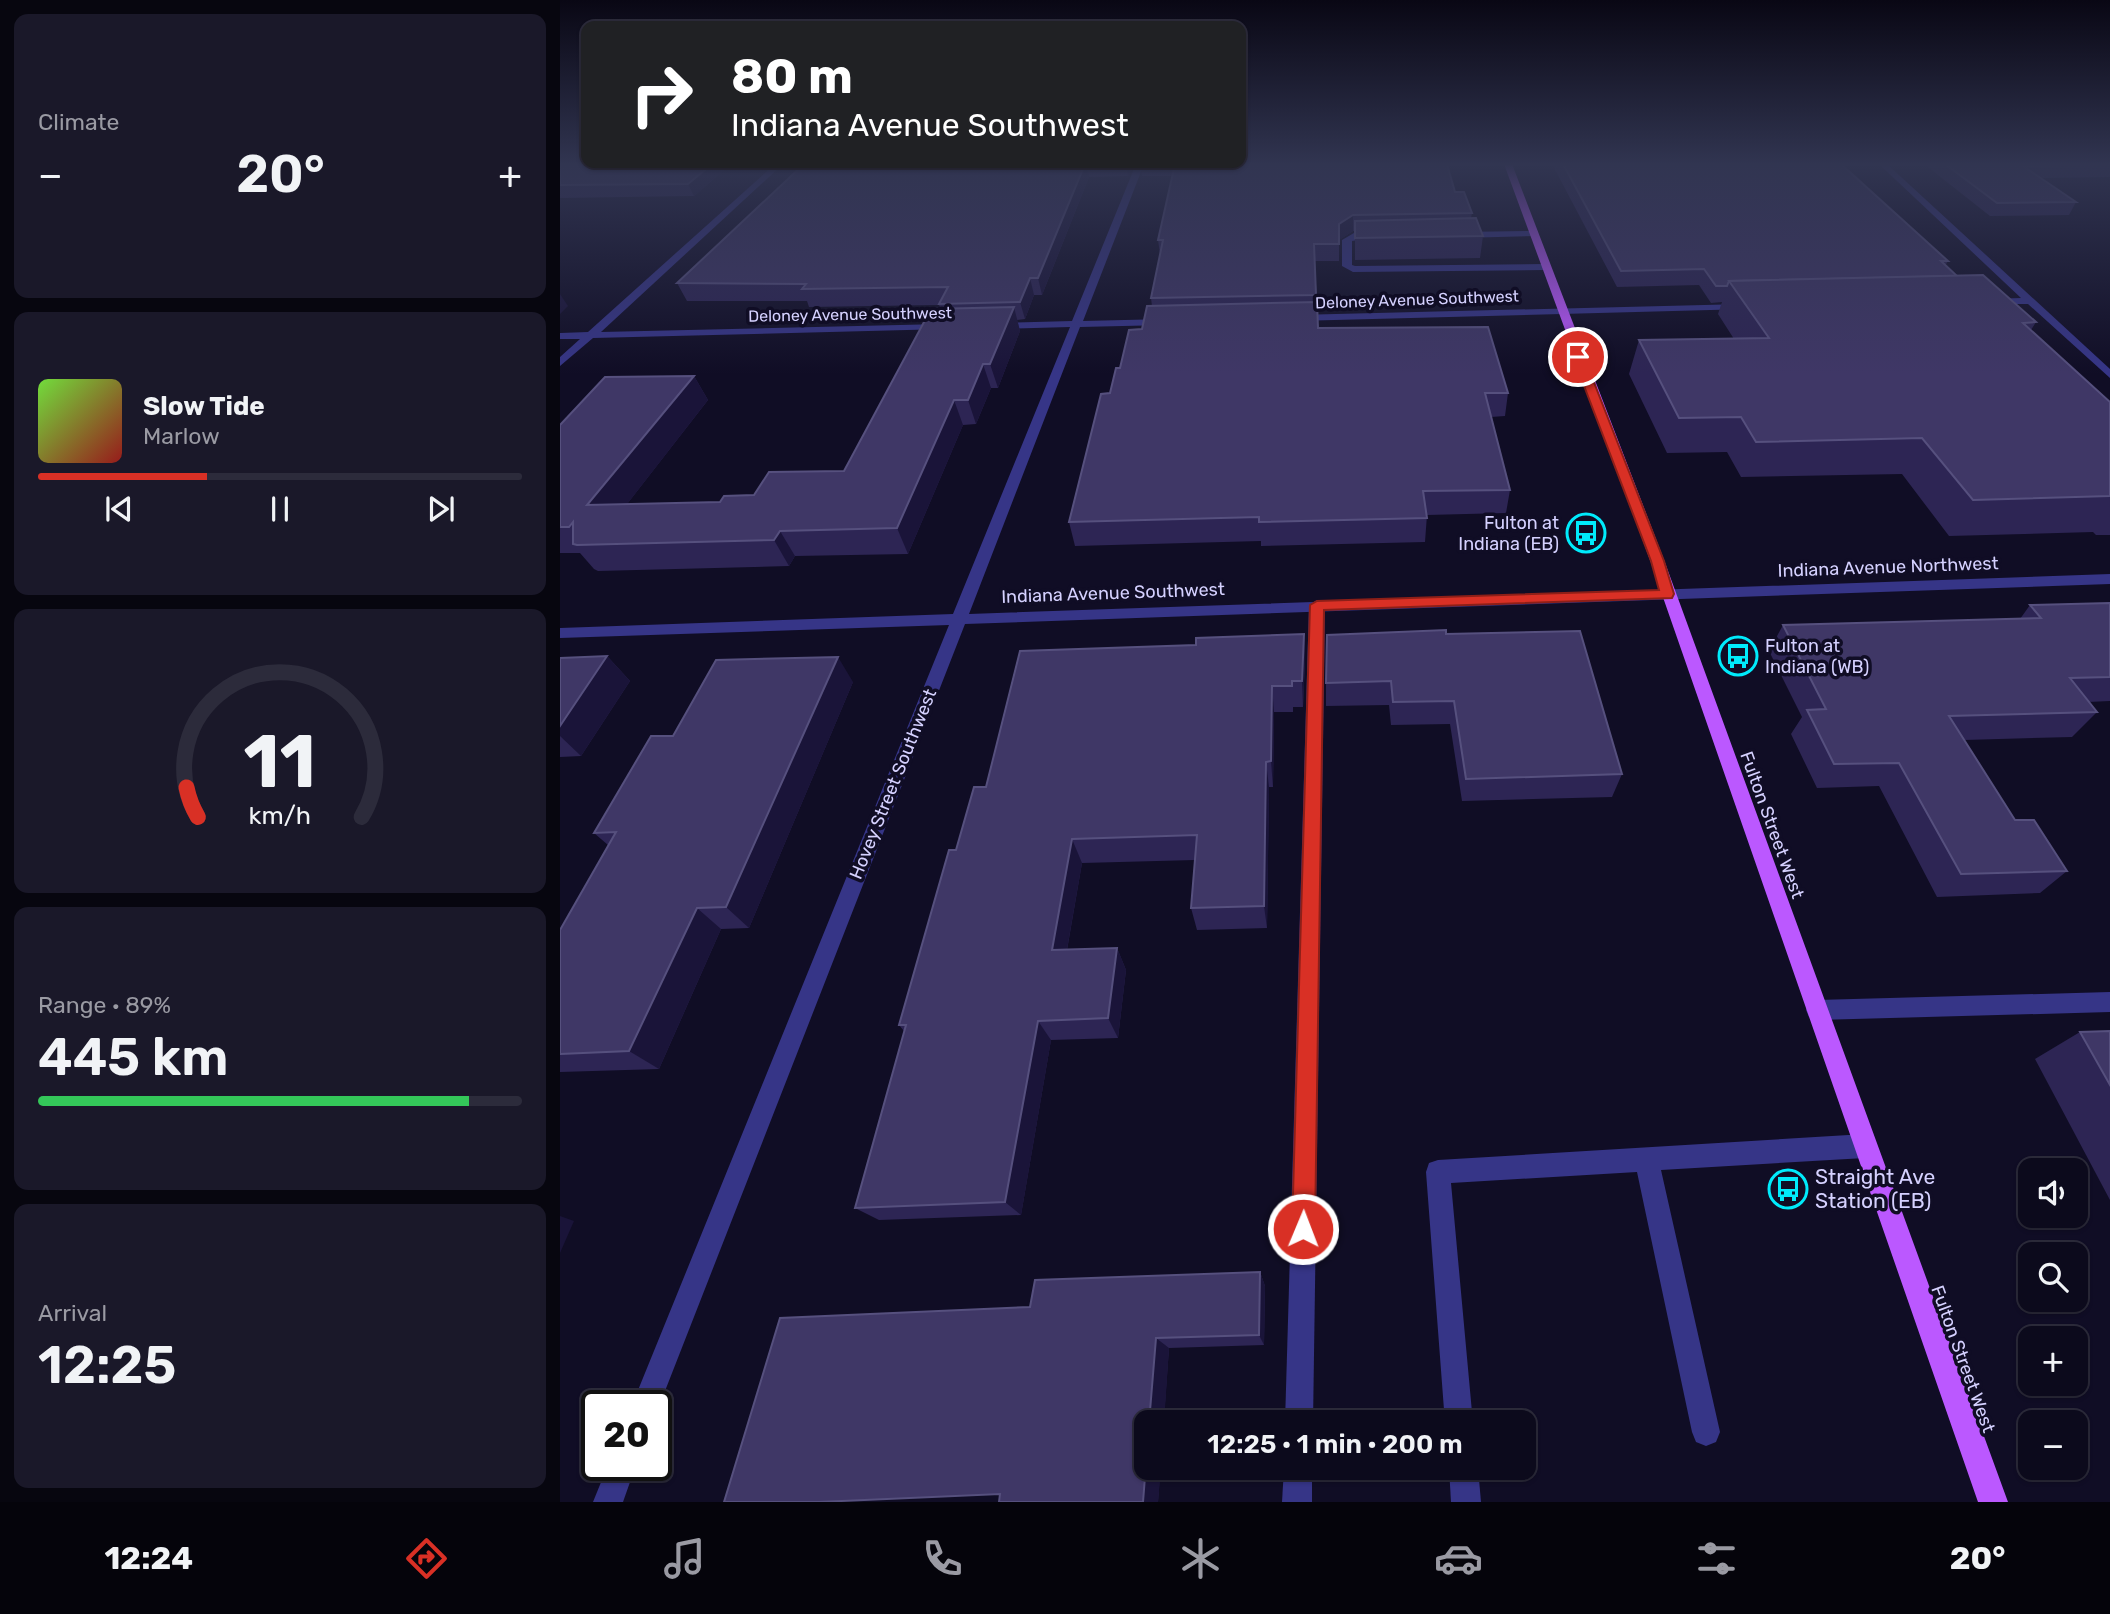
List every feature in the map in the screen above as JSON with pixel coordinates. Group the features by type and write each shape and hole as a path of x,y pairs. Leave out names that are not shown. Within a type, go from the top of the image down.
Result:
{"main road":[{"name":"Fulton Street West","path":"1533,234 1657,561 1993,1502"}],"street":[{"path":"560,363 703,234"},
{"name":"Hovey Street Southwest","path":"652,1390 1112,234"},
{"path":"1446,235 1525,234"},
{"path":"1959,234 2110,375"},
{"path":"1394,236 1354,236 1347,240 1347,267 1353,270 1545,267"},
{"path":"1980,302 2031,301"},
{"name":"Deloney Avenue Southwest","path":"1289,319 1763,307"},
{"path":"987,326 1181,322"},
{"name":"Deloney Avenue Southwest","path":"560,336 960,327"},
{"name":"Indiana Avenue Northwest","path":"1668,594 2110,579"},
{"name":"Indiana Avenue Southwest","path":"560,633 1668,594"},
{"path":"1299,1410 1317,605"},
{"path":"1816,1010 2110,1002"},
{"path":"1459,1410 1438,1172 1865,1146"},
{"path":"1646,1159 1706,1432"},
{"path":"1297,1502 1298,1480"},
{"path":"1464,1480 1466,1502"},
{"path":"608,1502 616,1481"}],"building":[{"path":"729,234 1056,234 1038,278 1030,278 1020,302 939,304 948,287 802,289 806,284 677,283"},
{"path":"1159,234 1339,234 1339,244 1314,244 1316,295 1151,298 1163,240 1158,240"},
{"path":"1355,234 1483,236 1355,238"},
{"path":"1601,234 1918,234 1948,261 1941,261 1957,276 1729,281 1727,286 1716,286 1704,269 1621,271"},
{"path":"1983,275 2036,322 2023,323 2110,402 2110,496 1973,500 1922,438 1756,442 1741,417 1679,418 1639,340 1769,338 1729,281"},
{"path":"1317,302 1318,328 1488,327 1508,393 1485,393 1510,490 1423,491 1427,518 1259,522 1259,517 1069,522 1101,394 1110,393 1116,368 1120,368 1129,330 1142,329 1147,306"},
{"path":"1014,307 990,364 983,364 968,400 954,400 897,528 780,531 774,540 577,545 573,544 573,522 569,527 560,527 560,425 605,377 694,376 587,505 720,502 724,496 754,495 769,472 844,471 931,309"},
{"path":"2110,603 2110,677 2070,678 2097,712 1949,716 2015,820 2034,820 2067,871 1961,874 1899,763 1834,764 1807,710 1826,709 1783,625 2041,618 2030,605"},
{"path":"1446,630 1446,634 1580,631 1622,774 1466,779 1454,701 1393,702 1391,681 1326,683 1327,635"},
{"path":"1304,634 1302,681 1292,681 1292,686 1272,686 1271,761 1266,762 1264,906 1191,908 1197,835 1072,839 1052,950 1117,948 1108,1018 1038,1021 1005,1202 855,1208 906,1025 899,1025 949,850 956,850 974,787 986,787 1020,651 1196,645 1196,638"},
{"path":"607,656 560,726 560,658"},
{"path":"838,657 726,907 697,908 629,1051 560,1054 560,930 616,832 594,833 651,736 673,736 716,660"},
{"path":"2110,1031 2110,1085 2080,1032"},
{"path":"1260,1272 1259,1335 1156,1338 1150,1410 1134,1410 1134,1480 1145,1480 1143,1502 999,1502 1000,1494 819,1502 724,1502 780,1318 1030,1307 1035,1280"}],"place":[{"name":"Fulton at Indiana (EB)","path":"1586,533"},
{"name":"Fulton at Indiana (WB)","path":"1738,656"},
{"name":"Straight Ave Station (EB)","path":"1788,1189"}],"route":[{"path":"1303,1229 1317,605 1668,594 1578,357"}]}
